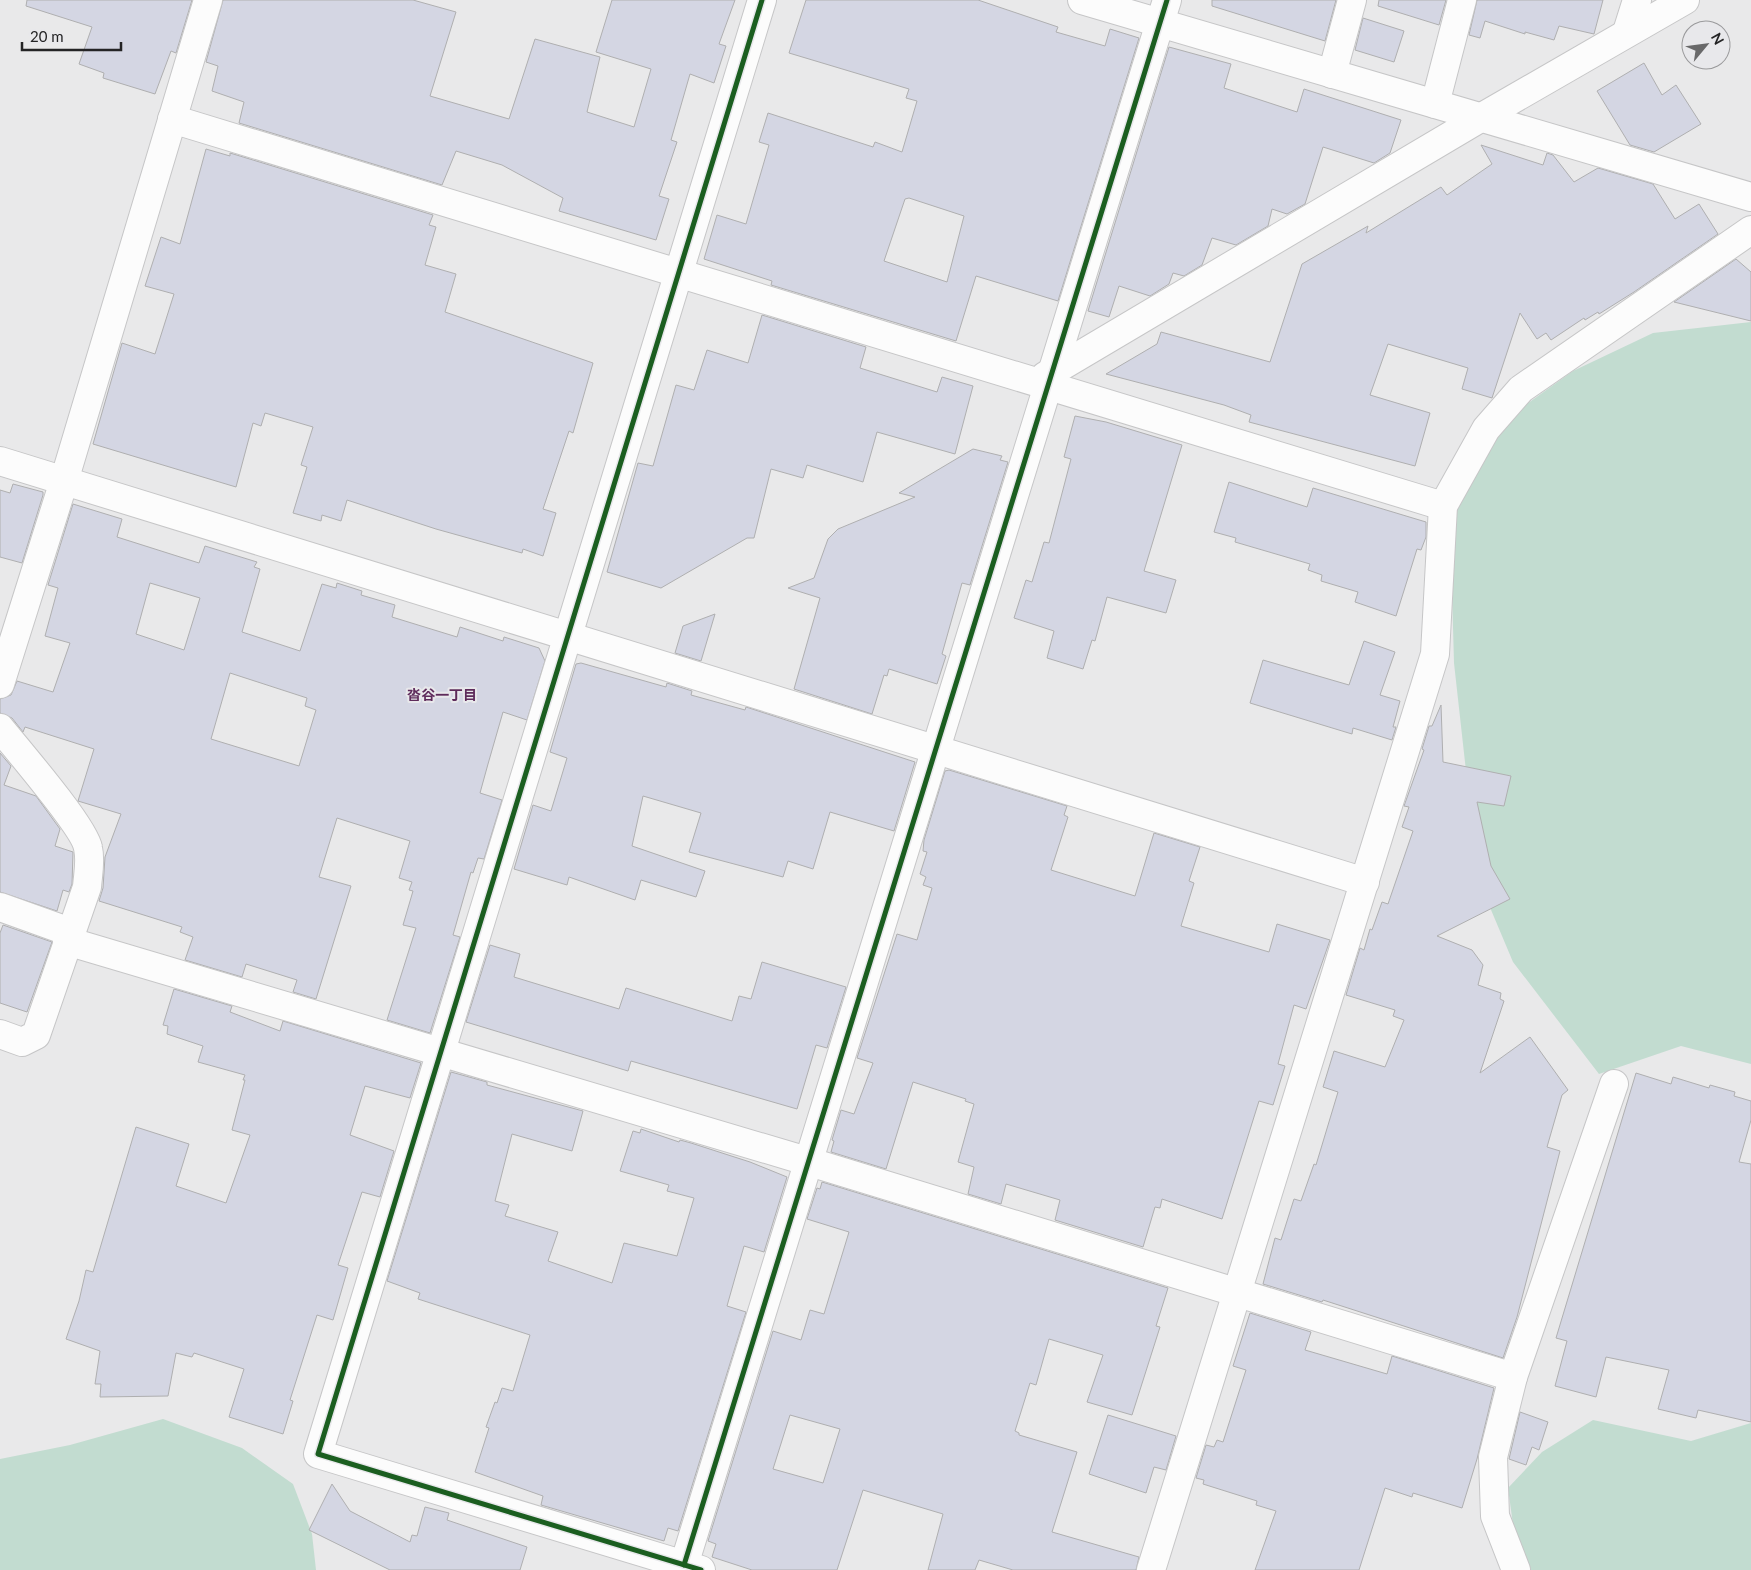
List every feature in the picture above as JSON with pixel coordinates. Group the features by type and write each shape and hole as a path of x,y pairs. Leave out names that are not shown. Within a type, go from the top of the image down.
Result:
{"street":[{"path":"0,684 64,482 208,0"},
{"path":"762,0 681,274 439,1051 318,1454 693,1567 810,1162 937,751 1046,380 1163,12"},
{"path":"1082,0 1163,12 1332,74 1751,197"},
{"path":"1332,74 1352,0"},
{"path":"1434,104 1462,0"},
{"path":"1628,32 1638,0"},
{"path":"1046,380 1482,118 1685,0"},
{"path":"172,119 681,274 1046,380 1442,506"},
{"path":"1151,1570 1436,654 1442,506 1486,429 1521,389 1751,230"},
{"path":"0,461 1364,882"},
{"path":"0,728 77,826 88,847 86,887 36,1036 22,1042 0,1034"},
{"path":"0,907 69,936 439,1051 1237,1291 1513,1377"},
{"path":"1516,1570 1494,1516 1493,1457 1513,1377 1614,1084"}],"green space":[{"path":"1751,322 1751,1064 1681,1046 1599,1074 1513,962 1478,879 1454,663 1450,518 1507,418 1573,371 1653,333"},
{"path":"163,1419 242,1448 293,1484 312,1534 316,1570 0,1570 0,1459 70,1445"},
{"path":"1593,1420 1691,1441 1751,1423 1751,1570 1527,1570 1515,1539 1508,1488 1542,1452"}],"building":[{"path":"27,0 192,0 176,53 171,51 155,94 103,78 104,73 79,64 92,27 26,6"},
{"path":"223,0 413,0 456,12 430,96 509,119 535,39 600,57 587,112 634,127 651,69 596,52 612,0 735,0 719,44 726,46 714,83 690,74 671,140 677,142 659,196 669,199 656,240 559,211 563,198 502,165 456,151 442,185 239,123 244,102 212,91 218,66 206,62"},
{"path":"806,0 978,0 1058,27 1056,32 1105,46 1110,29 1139,38 1058,301 976,276 956,341 771,285 772,281 704,259 717,215 746,224 769,145 759,142 768,113 873,147 875,142 902,152 917,101 906,98 909,89 789,53","holes":["909,198 964,216 947,282 884,261 905,199"]},
{"path":"1212,0 1336,0 1325,41 1212,6"},
{"path":"1379,0 1446,0 1439,25 1378,6"},
{"path":"1477,0 1603,0 1594,34 1559,26 1554,40 1525,32 1525,34 1485,21 1480,38 1469,35"},
{"path":"1363,18 1404,31 1394,62 1355,50"},
{"path":"1169,47 1231,64 1224,88 1297,112 1304,89 1401,120 1390,153 1374,163 1323,147 1305,204 1287,214 1272,209 1268,226 1236,245 1212,238 1202,265 1184,276 1173,273 1169,284 1150,296 1119,286 1109,317 1088,311"},
{"path":"1644,63 1662,95 1676,85 1701,124 1654,152 1630,145 1597,91"},
{"path":"1481,145 1543,165 1547,153 1553,155 1574,182 1598,168 1653,184 1675,219 1699,204 1718,234 1634,292 1599,314 1598,312 1585,320 1584,318 1551,340 1546,333 1537,339 1520,313 1492,398 1462,389 1468,368 1388,344 1370,395 1430,413 1415,466 1249,422 1251,415 1224,405 1106,374 1157,344 1161,332 1270,362 1302,264 1368,226 1366,233 1441,187 1447,195 1492,164"},
{"path":"206,149 230,156 230,153 433,215 429,225 436,227 425,265 456,274 445,312 593,363 573,433 569,431 543,509 556,513 543,556 523,549 522,553 436,529 347,500 341,521 322,515 321,521 293,513 307,467 301,465 313,427 265,413 261,426 253,423 236,487 93,444 122,343 155,354 174,294 145,286 161,237 180,244"},
{"path":"1736,259 1751,272 1751,321 1674,302"},
{"path":"762,315 866,347 860,368 937,392 942,377 973,386 955,454 877,432 863,482 807,465 803,478 771,469 754,538 747,538 661,588 607,572 638,463 653,466 676,385 694,390 707,350 748,363"},
{"path":"1075,416 1106,422 1182,445 1144,571 1176,580 1166,613 1107,597 1095,641 1092,640 1083,669 1047,658 1054,631 1014,618 1026,580 1032,582 1044,542 1049,543 1071,459 1064,457"},
{"path":"973,449 1002,456 1000,460 1008,462 970,585 962,583 942,654 946,656 937,684 889,669 887,676 884,675 872,714 794,689 820,598 788,588 814,578 828,539 838,529 915,497 899,493"},
{"path":"1229,482 1307,507 1313,488 1426,522 1426,537 1421,550 1417,549 1396,616 1355,602 1358,592 1321,581 1322,575 1308,570 1310,564 1235,542 1236,538 1214,532"},
{"path":"13,484 43,492 22,563 0,557 0,490 10,493"},
{"path":"73,504 122,519 117,537 199,563 205,546 257,562 254,567 260,569 242,632 300,651 322,584 336,588 337,583 362,591 361,595 395,605 392,617 457,637 460,627 503,641 504,637 539,648 545,661 527,720 503,712 488,764 480,793 502,800 484,859 478,858 473,873 471,872 453,935 460,937 430,1033 387,1020 416,928 403,925 413,891 409,890 412,882 399,878 410,841 337,818 319,877 351,886 316,999 293,992 297,980 246,964 242,977 185,960 193,937 180,932 182,927 99,901 103,888 105,857 121,814 78,801 94,749 25,727 23,732 12,718 0,713 0,699 11,695 17,681 53,692 70,643 45,636 58,588 48,585","holes":["150,583 200,598 184,650 136,634","230,673 307,698 305,706 316,710 299,766 211,739"]},
{"path":"715,614 701,661 675,653 683,626"},
{"path":"1364,641 1395,652 1380,695 1400,701 1393,727 1396,727 1392,740 1353,728 1352,734 1250,703 1263,660 1349,685"},
{"path":"581,663 666,687 667,683 692,691 691,695 745,710 746,707 915,762 894,831 830,812 813,869 788,861 783,877 689,852 701,813 643,796 632,846 705,871 696,897 641,880 635,900 569,877 567,885 514,869 533,805 551,811 567,758 550,752 576,664"},
{"path":"1441,705 1443,762 1511,776 1504,806 1477,802 1491,866 1510,899 1437,936 1472,950 1483,965 1478,985 1501,993 1500,999 1504,1001 1480,1073 1530,1037 1568,1090 1562,1095 1547,1147 1560,1151 1517,1317 1503,1358 1323,1300 1322,1302 1263,1284 1275,1238 1281,1240 1294,1199 1301,1201 1314,1164 1316,1165 1338,1092 1323,1087 1334,1051 1385,1067 1404,1020 1393,1016 1395,1010 1346,995 1360,948 1364,950 1370,929 1372,930 1382,902 1388,904 1413,831 1402,827 1409,807 1404,806 1424,750 1422,749 1429,726 1432,726"},
{"path":"0,753 11,766 4,785 36,796 60,829 55,846 73,852 72,884 69,892 63,890 57,911 0,892"},
{"path":"949,770 1067,806 1064,815 1068,817 1051,870 1135,896 1154,833 1200,847 1189,881 1194,883 1181,926 1269,952 1277,924 1330,940 1306,1009 1294,1005 1278,1064 1285,1066 1273,1105 1259,1101 1222,1219 1162,1199 1160,1208 1155,1207 1143,1247 1055,1220 1060,1200 1006,1184 1001,1204 968,1194 974,1167 958,1162 974,1104 965,1101 966,1099 913,1082 886,1169 831,1152 834,1141 832,1140 841,1110 854,1114 873,1063 857,1058 897,934 917,940 932,888 923,885 926,877 920,874 927,852 923,851 924,840 945,771"},
{"path":"3,925 52,942 27,1012 0,1003 0,933"},
{"path":"490,945 520,954 514,977 619,1009 626,988 732,1021 739,996 751,999 762,962 846,987 827,1048 816,1045 797,1109 631,1061 628,1071 466,1022"},
{"path":"174,989 232,1006 230,1012 280,1031 283,1021 421,1063 410,1098 365,1086 350,1135 394,1151 380,1197 362,1192 338,1265 348,1268 333,1320 317,1315 290,1400 293,1401 283,1434 229,1417 244,1369 194,1353 192,1357 176,1353 168,1396 100,1397 101,1384 95,1384 100,1351 66,1339 79,1301 86,1270 93,1272 136,1127 189,1144 176,1186 226,1203 250,1135 232,1130 245,1075 198,1062 203,1046 167,1034 168,1026 163,1025"},
{"path":"451,1072 487,1082 487,1085 583,1111 572,1151 512,1134 495,1201 509,1205 505,1216 558,1232 548,1261 612,1283 624,1243 677,1256 694,1198 667,1191 669,1185 620,1171 633,1131 640,1133 641,1129 679,1142 680,1140 691,1143 750,1162 787,1177 764,1252 744,1246 727,1306 746,1312 678,1531 668,1528 664,1541 541,1505 543,1496 475,1472 489,1428 486,1427 495,1402 497,1403 502,1388 513,1391 530,1335 418,1299 420,1293 387,1281"},
{"path":"1636,1073 1671,1084 1673,1077 1709,1088 1710,1085 1735,1092 1734,1096 1751,1101 1751,1120 1739,1162 1751,1164 1751,1422 1698,1410 1696,1418 1658,1409 1669,1370 1606,1357 1596,1397 1555,1386 1567,1341 1556,1338"},
{"path":"822,1182 1168,1288 1156,1326 1160,1327 1132,1415 1087,1402 1103,1355 1049,1339 1036,1385 1030,1383 1015,1431 1019,1435 1077,1452 1052,1532 1139,1557 1136,1570 1013,1570 979,1560 975,1570 928,1570 943,1514 863,1490 837,1570 752,1570 712,1557 716,1544 708,1541 773,1331 801,1340 810,1310 824,1314 849,1232 807,1219 817,1188 820,1189","holes":["790,1415 840,1429 823,1483 773,1469"]},
{"path":"1250,1313 1311,1332 1305,1350 1387,1374 1392,1356 1494,1388 1477,1459 1462,1508 1413,1493 1412,1497 1385,1488 1359,1570 1255,1570 1276,1511 1256,1505 1257,1501 1203,1484 1204,1480 1196,1478 1206,1445 1214,1447 1217,1440 1223,1442 1246,1370 1233,1366"},
{"path":"1520,1412 1548,1422 1539,1450 1532,1447 1526,1465 1509,1459"},
{"path":"1108,1415 1176,1436 1166,1470 1154,1467 1146,1493 1089,1474"},
{"path":"332,1484 350,1511 410,1542 412,1535 417,1536 425,1507 449,1513 447,1520 527,1547 520,1570 390,1570 309,1530"}],"cycle path":[{"path":"701,1570 318,1454 708,182 762,0"},
{"path":"684,1565 1167,0"}],"district":[{"name":"沓谷一丁目","path":"442,695"}]}
